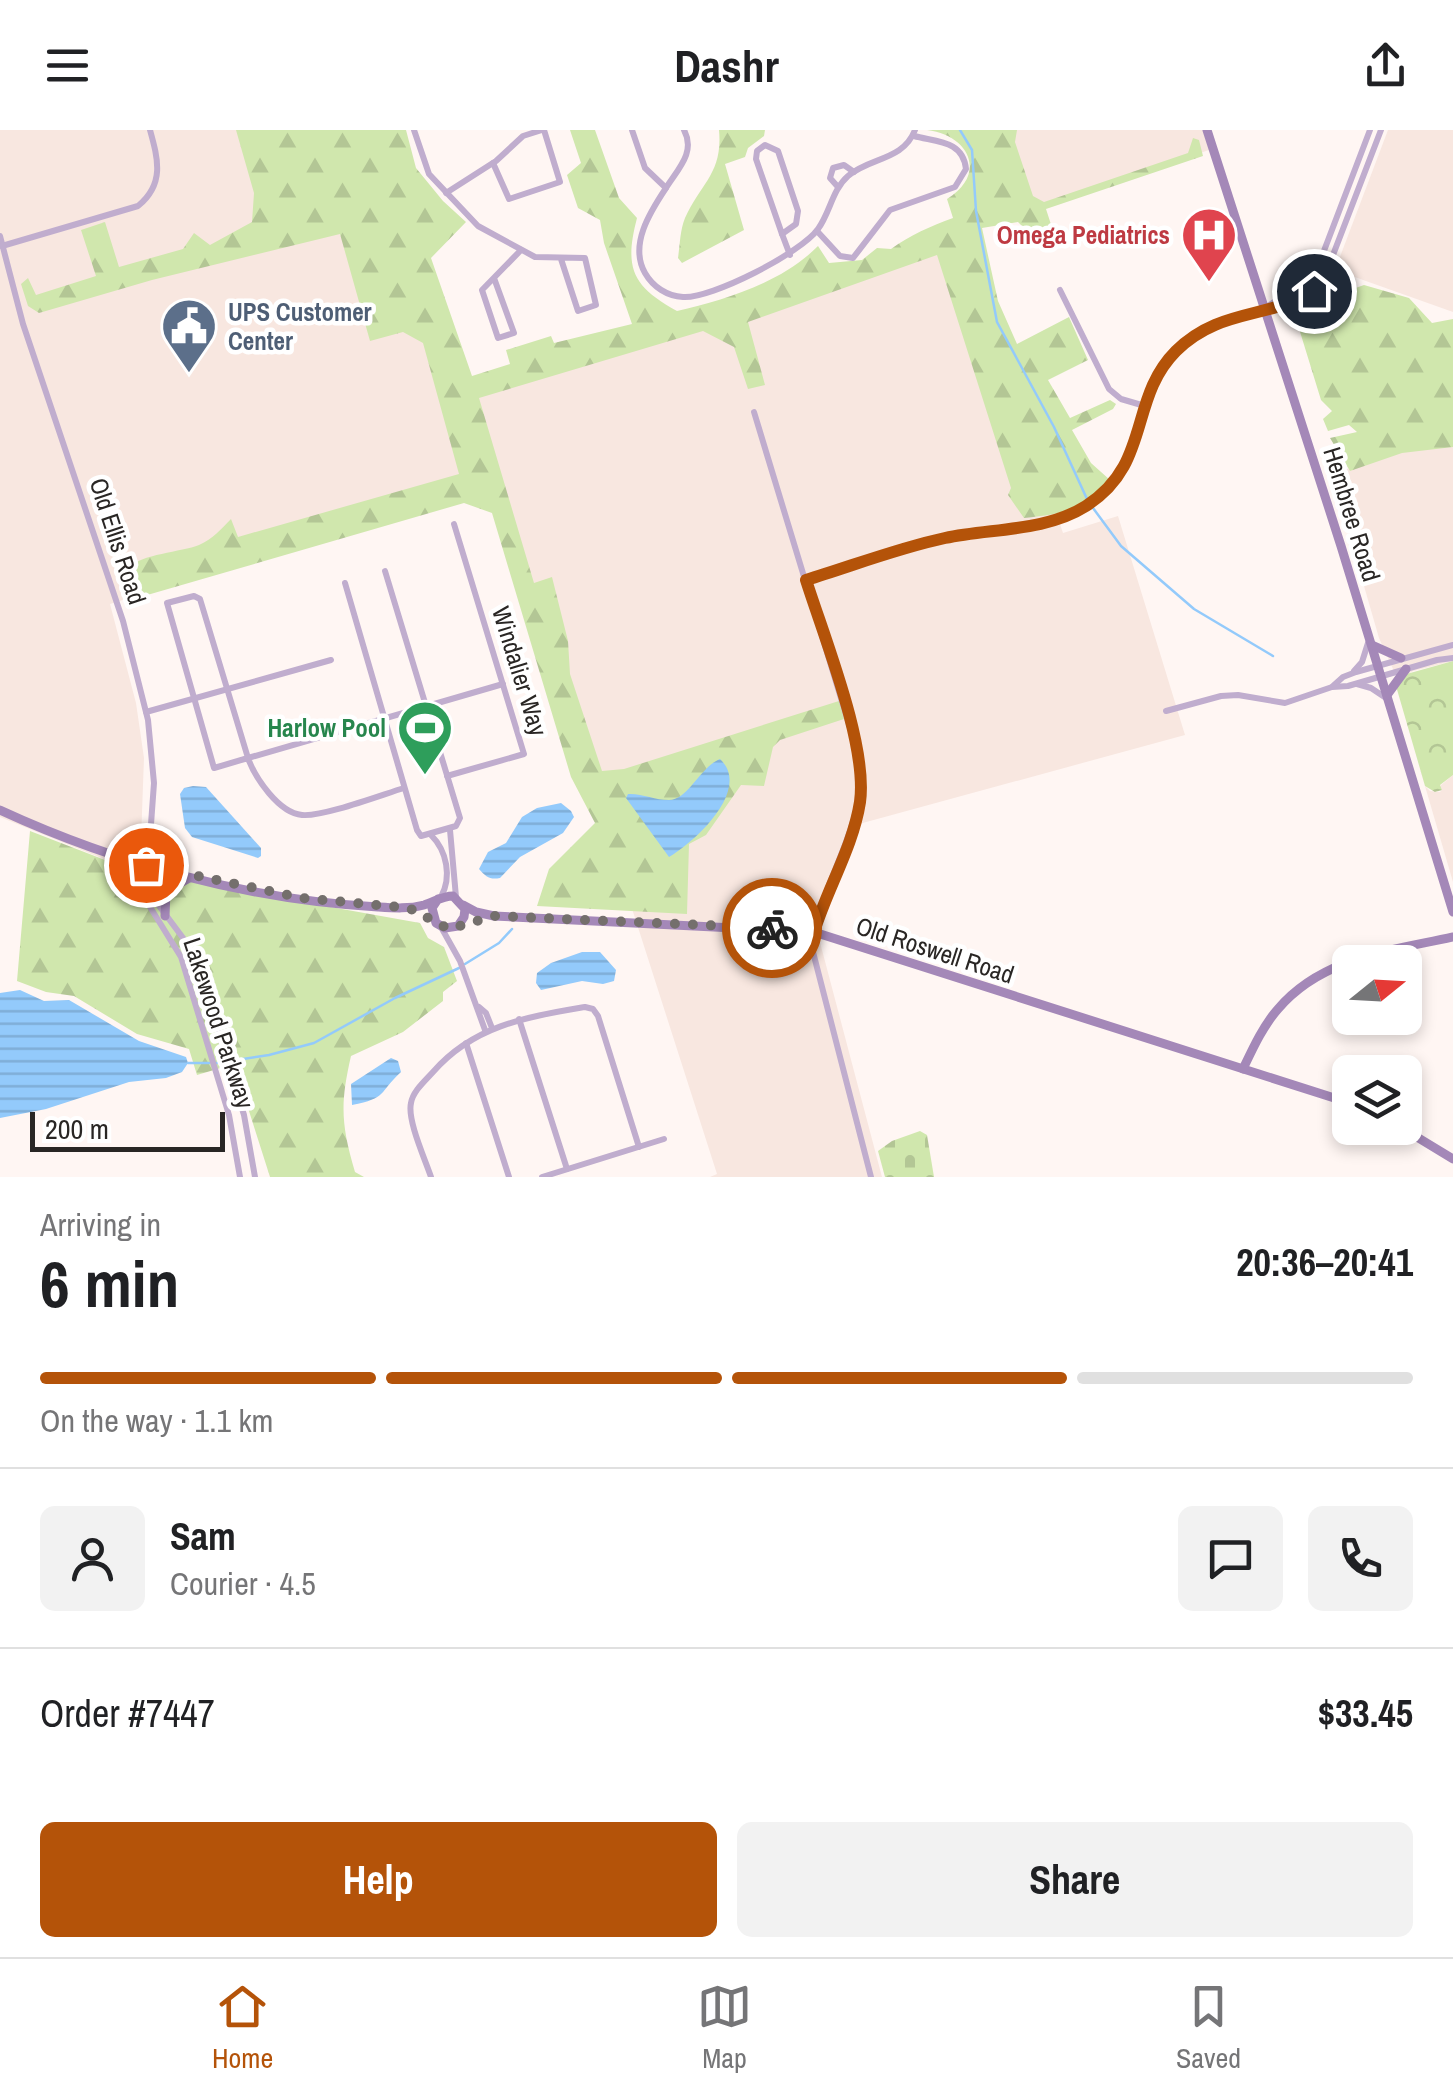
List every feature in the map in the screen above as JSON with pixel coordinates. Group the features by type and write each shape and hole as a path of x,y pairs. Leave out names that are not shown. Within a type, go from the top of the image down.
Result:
{"street":[{"path":"2,246 138,206 150,194 159,169 150,130"},
{"path":"414,130 424,166 478,226 544,259 585,258 596,305 578,311 561,259"},
{"path":"446,194 493,163 523,136 543,130 560,182 509,199 493,163"},
{"path":"632,130 645,168 666,188"},
{"path":"684,130 688,154 647,220 639,250 645,274 663,292 681,297 699,295 790,255 817,231 838,187 854,172 894,156 914,133 943,142 962,154 966,169 956,187 890,210 853,258 840,256 817,231"},
{"name":"Hembree Road","path":"1208,130 1453,912"},
{"path":"1266,308 1276,299 1299,291 1314,277 1370,130"},
{"path":"806,580 941,538 1044,523 1076,512 1102,494 1123,470 1160,370 1186,342 1215,324 1278,307 1314,291 1328,272 1382,130"},
{"path":"782,234 796,224 798,211 778,151 765,145 758,150 756,159 782,234 790,255"},
{"path":"838,187 830,178 834,168 844,165 854,172"},
{"path":"1343,203 1352,207"},
{"name":"Old Ellis Road","path":"0,236 23,324 112,584 146,712 154,770 146,865"},
{"path":"494,278 514,333 498,338 482,290 521,250"},
{"path":"1060,290 1109,389 1121,400 1144,406"},
{"path":"754,412 856,742 862,778 855,823 814,932 814,968 870,1177"},
{"name":"Windalier Way","path":"448,776 524,754 454,524"},
{"path":"346,583 417,830 421,836 431,835 450,829 460,818 385,571"},
{"path":"404,788 314,814 296,814 286,808 258,779 248,758 200,598 194,596 167,604 214,768 248,758 384,719 503,684"},
{"path":"1332,687 1362,662 1370,641 1401,658"},
{"path":"1166,711 1220,696 1285,703 1332,687 1356,684 1401,658 1453,645"},
{"path":"1352,674 1406,669 1453,658"},
{"path":"146,712 331,660"},
{"path":"1356,684 1388,698 1406,669"},
{"name":"Old Roswell Road","path":"0,810 119,857 187,876 302,898 409,908 437,923 459,925 494,916"},
{"path":"450,829 465,913 455,950"},
{"path":"119,857 139,849 151,833 162,856 187,876 166,891 165,916"},
{"path":"431,835 440,845 447,870 447,884 432,908 478,1006 486,1012 489,1029"},
{"name":"Lakewood Parkway","path":"146,865 150,891 189,946 204,982 244,1115 255,1177"},
{"name":"Lakewood Parkway","path":"146,865 140,878 142,894 177,948 230,1114 240,1177"},
{"name":"Old Roswell Road","path":"409,908 439,898 494,916 814,932 1332,1097"},
{"path":"1243,1069 1275,1011 1314,976 1352,960 1453,936"},
{"path":"431,1177 411,1118 411,1100 440,1064 489,1029 518,1019 585,1007 593,1009 639,1147"},
{"path":"518,1019 567,1169"},
{"path":"466,1043 509,1177"},
{"path":"542,1177 664,1139"},
{"path":"1422,1140 1453,1159"}],"shaded area":[{"path":"0,130 389,130 471,396 971,230 1000,344 1063,533 1118,516 1185,735 859,824 817,931 882,1177 710,1177 717,1174 496,484 110,604 136,703 144,758 136,872 0,817"},
{"path":"973,130 1203,130 1209,150 971,230"},
{"path":"1388,130 1453,130 1453,312 1335,270"},
{"path":"1453,442 1453,661 1413,671 1398,680 1379,638 1332,475 1401,448"},
{"path":"1453,775 1453,882 1425,786 1440,792 1440,786"}],"green space":[{"path":"236,130 406,130 416,168 466,222 431,258 472,376 510,364 506,350 551,336 554,343 632,324 600,220 578,208 567,175 581,163 570,130 595,130 619,198 637,218 631,250 635,274 650,293 677,311 771,279 818,246 829,263 862,260 877,248 891,249 953,218 947,199 967,178 968,157 954,139 927,130 1017,130 1015,142 1033,196 1044,202 1188,153 1193,138 1199,140 1203,156 1046,209 1058,246 1044,248 1018,222 982,228 998,301 1017,344 1069,317 1088,360 1048,380 1070,418 1110,400 1116,404 1072,430 1091,463 1110,480 1090,498 1061,512 1024,518 1008,495 1011,488 937,255 748,322 765,385 748,389 734,347 703,331 479,398 534,583 552,577 568,641 570,674 602,771 624,769 839,701 844,719 780,740 773,747 764,786 741,785 706,835 689,844 687,914 537,906 549,869 595,823 571,777 492,513 464,503 130,600 125,576 134,563 199,545 231,519 238,537 459,474 423,343 403,332 370,341 340,234 152,280 39,313 28,306 21,284 28,278 36,295 96,276 81,230 105,222 119,267 183,249 194,233 210,245 252,222 254,193"},
{"path":"719,130 765,130 745,157 725,164 744,230 682,263 678,258 683,223 714,168"},
{"path":"1364,285 1409,298 1432,323 1453,319 1453,447 1402,453 1350,471 1330,438 1357,432 1349,425 1328,431 1323,419 1332,411 1321,400 1297,322 1330,297"},
{"path":"1453,661 1453,775 1440,785 1442,790 1435,792 1425,786 1396,686 1403,675"},
{"path":"30,831 136,872 420,923 428,938 444,947 457,981 443,992 443,1001 403,1032 351,1056 345,1088 345,1127 355,1172 364,1177 270,1177 234,1064 197,1075 189,1049 137,1034 74,996 46,992 17,981"},
{"path":"920,1131 927,1135 934,1177 885,1177 878,1151 892,1141"}],"water":[{"path":"720,759 728,771 725,799 705,827 669,857 626,798 628,794 676,799"},
{"path":"206,787 261,848 261,856 192,837 185,828 180,794 184,788"},
{"path":"561,803 574,817 563,833 520,857 500,878 488,877 479,869 488,852 506,843 522,817 537,808"},
{"path":"582,952 600,952 616,970 614,981 582,981 541,990 536,983 537,973 551,963"},
{"path":"20,990 44,1001 69,1000 139,1041 186,1057 188,1063 182,1072 166,1078 129,1082 46,1109 0,1118 0,993"},
{"path":"391,1058 398,1061 401,1072 377,1097 352,1105 351,1084"}],"waterway":[{"path":"960,130 972,150 976,211 997,322 1054,427 1087,499"},
{"path":"1093,508 1121,546 1194,609 1273,656"},
{"path":"465,964 499,943 512,929"},
{"path":"217,1063 314,1043 459,968"},
{"path":"188,1063 209,1063"}],"way so far":[{"path":"146,865 302,898 409,908 449,929 494,916 772,928"}],"place":[{"name":"Omega Pediatrics","path":"1209,284"},
{"name":"UPS Customer Center","path":"189,375"},
{"name":"Harlow Pool","path":"425,777"}],"route":[{"path":"772,928 814,932 860,802 862,778 856,742 806,580 941,538 1044,523 1076,512 1102,494 1123,470 1136,442 1151,387 1172,355 1215,324 1278,307 1314,291"}]}
